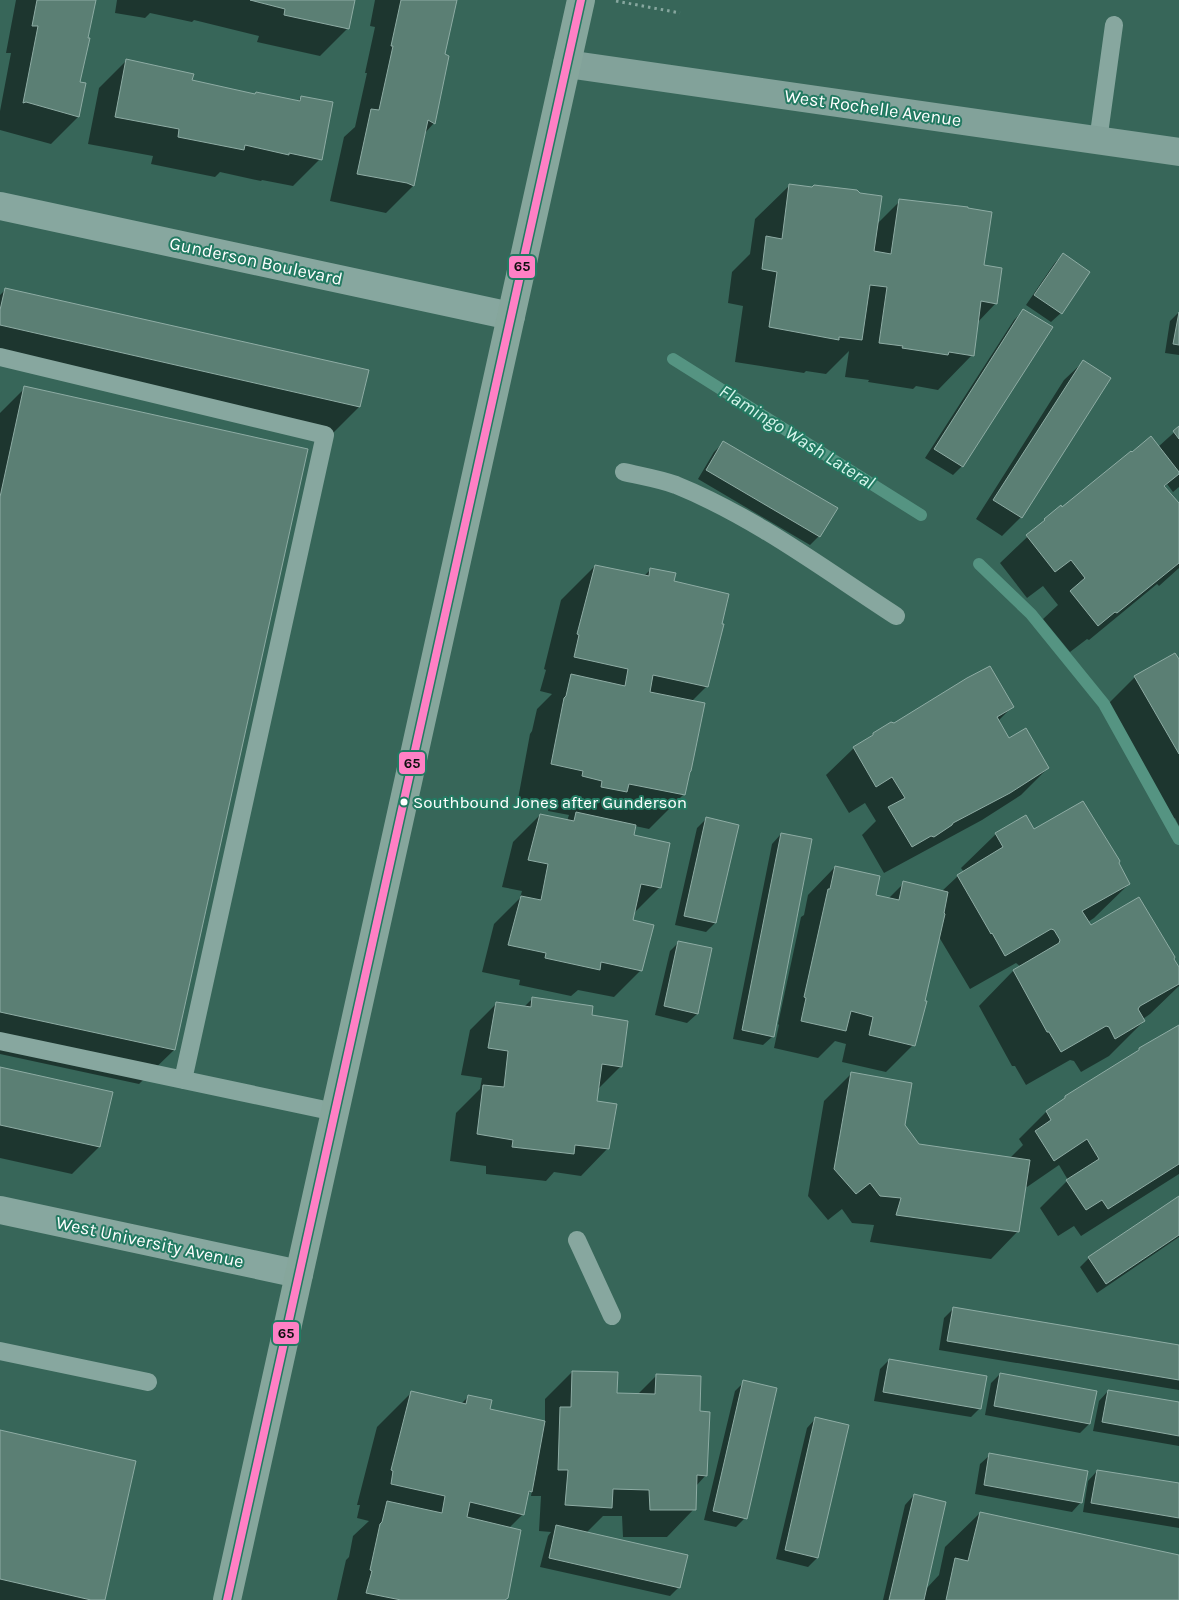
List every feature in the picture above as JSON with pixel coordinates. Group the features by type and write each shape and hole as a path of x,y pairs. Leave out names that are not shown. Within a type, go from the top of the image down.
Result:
{"main road":[{"path":"227,1600 581,0"}],"street":[{"name":"West Rochelle Avenue","path":"567,64 1179,152"},
{"name":"Gunderson Boulevard","path":"0,206 511,316"},
{"name":"West University Avenue","path":"0,1210 299,1274"}],"lane":[{"path":"1098,141 1114,25"},
{"path":"0,357 325,435 183,1080"},
{"path":"624,472 674,484 734,513 793,548 896,616"},
{"path":"0,1041 335,1112"},
{"path":"577,1240 612,1316"},
{"path":"0,1351 148,1382"}],"path":[{"path":"610,0 680,13"}],"building":[{"path":"37,0 96,0 80,82 86,83 79,117 26,102 23,103 38,26 32,26"},
{"path":"250,0 355,0 349,29 284,15 285,9"},
{"path":"401,0 457,0 445,54 449,56 435,124 428,120 414,186 357,174 371,109 379,110"},
{"path":"126,59 194,74 192,80 255,94 256,92 300,101 301,96 333,102 322,160 245,145 244,150 178,137 179,129 115,117"},
{"path":"789,184 857,190 860,193 882,196 874,251 891,254 899,199 968,207 992,212 984,265 1002,268 997,304 981,301 974,356 949,352 948,355 879,343 887,287 870,285 862,340 839,337 839,340 769,327 777,272 762,269 766,236 782,239"},
{"path":"1063,253 1090,272 1062,314 1034,295"},
{"path":"5,288 369,370 360,407 0,325 0,310"},
{"path":"1023,309 1053,327 963,467 934,449"},
{"path":"1179,312 1179,345 1173,344"},
{"path":"1083,360 1111,378 1022,518 993,500"},
{"path":"24,386 308,449 175,1050 0,1012 0,497"},
{"path":"1179,426 1179,439 1173,431"},
{"path":"1151,436 1179,472 1164,486 1179,503 1179,563 1098,626 1070,591 1085,578 1071,560 1055,572 1026,535 1061,505 1062,507"},
{"path":"723,441 838,508 820,537 706,470"},
{"path":"595,565 649,576 650,568 676,573 674,581 729,594 722,624 724,624 708,687 653,675 650,692 705,703 685,795 629,784 627,792 601,787 602,781 582,776 583,771 551,764 564,698 571,674 625,686 628,669 574,657 579,635 577,634"},
{"path":"1175,653 1179,659 1179,754 1134,676"},
{"path":"990,666 1014,707 997,717 1009,738 1026,728 1049,768 1010,793 953,823 934,837 931,836 912,847 888,807 905,798 892,777 876,787 853,747 891,722 894,723"},
{"path":"1083,801 1120,861 1119,863 1130,884 1082,911 1091,925 1139,897 1175,957 1174,959 1179,967 1179,984 1140,1006 1138,1009 1145,1021 1115,1039 1109,1027 1106,1026 1061,1052 1049,1032 1047,1032 1013,970 1059,943 1060,940 1054,930 1051,929 1005,956 957,875 1003,847 995,833 1026,815 1034,829"},
{"path":"576,812 636,825 634,835 670,843 661,888 641,884 633,920 654,925 642,971 601,962 600,970 545,958 546,953 508,945 521,896 541,900 548,864 528,860 540,814 574,821"},
{"path":"706,817 739,825 716,923 684,916"},
{"path":"781,833 812,839 774,1037 742,1030"},
{"path":"835,866 880,876 876,895 899,900 903,881 948,892 945,914 925,1001 927,1001 915,1046 869,1035 873,1017 851,1011 846,1031 801,1021 806,998 804,997 828,889 830,889"},
{"path":"678,941 712,948 698,1014 664,1006"},
{"path":"532,997 593,1006 592,1015 628,1021 622,1067 602,1064 597,1101 617,1104 609,1149 575,1145 574,1154 512,1147 513,1140 477,1134 483,1085 504,1087 508,1051 488,1048 496,1002 531,1007"},
{"path":"1179,1025 1179,1164 1108,1209 1102,1200 1086,1210 1066,1180 1099,1159 1087,1139 1054,1161 1035,1131 1051,1120 1046,1111 1065,1098 1065,1096 1139,1050 1139,1048"},
{"path":"0,1067 113,1092 100,1147 0,1125"},
{"path":"851,1072 912,1083 905,1125 919,1144 1030,1160 1019,1232 896,1215 901,1198 880,1196 870,1183 856,1194 834,1169"},
{"path":"1179,1196 1179,1235 1106,1284 1088,1257"},
{"path":"953,1307 1179,1345 1179,1380 947,1341"},
{"path":"889,1359 987,1376 981,1409 883,1392"},
{"path":"572,1371 618,1372 617,1393 655,1394 656,1374 701,1376 700,1411 710,1412 707,1476 697,1475 696,1510 650,1510 649,1490 613,1489 612,1508 565,1505 568,1470 558,1470 560,1407 571,1407"},
{"path":"1000,1373 1097,1391 1090,1424 994,1406"},
{"path":"743,1380 777,1388 747,1519 713,1511"},
{"path":"1108,1390 1179,1402 1179,1436 1102,1422"},
{"path":"411,1391 466,1404 468,1395 492,1400 490,1409 545,1421 532,1492 529,1491 524,1515 470,1502 467,1517 521,1530 508,1598 505,1600 401,1600 366,1593 372,1571 370,1570 380,1524 387,1501 442,1513 445,1496 391,1484 393,1471 391,1470"},
{"path":"815,1417 849,1425 818,1558 785,1550"},
{"path":"0,1430 136,1461 105,1600 91,1600 0,1579"},
{"path":"989,1453 1088,1471 1082,1503 984,1485"},
{"path":"1097,1470 1179,1483 1179,1518 1091,1503"},
{"path":"914,1494 946,1502 924,1600 889,1600"},
{"path":"980,1512 1179,1555 1179,1600 946,1600 955,1558 968,1561"},
{"path":"556,1525 688,1555 680,1588 549,1558"}],"waterway":[{"name":"Flamingo Wash Lateral","path":"673,359 921,515"},
{"name":"Flamingo Wash Lateral","path":"979,564 1031,614 1104,704 1179,839"}],"transit line":[{"name":"65","path":"227,1600 581,0"}],"place":[{"name":"Southbound Jones after Gunderson","path":"404,802"}]}
